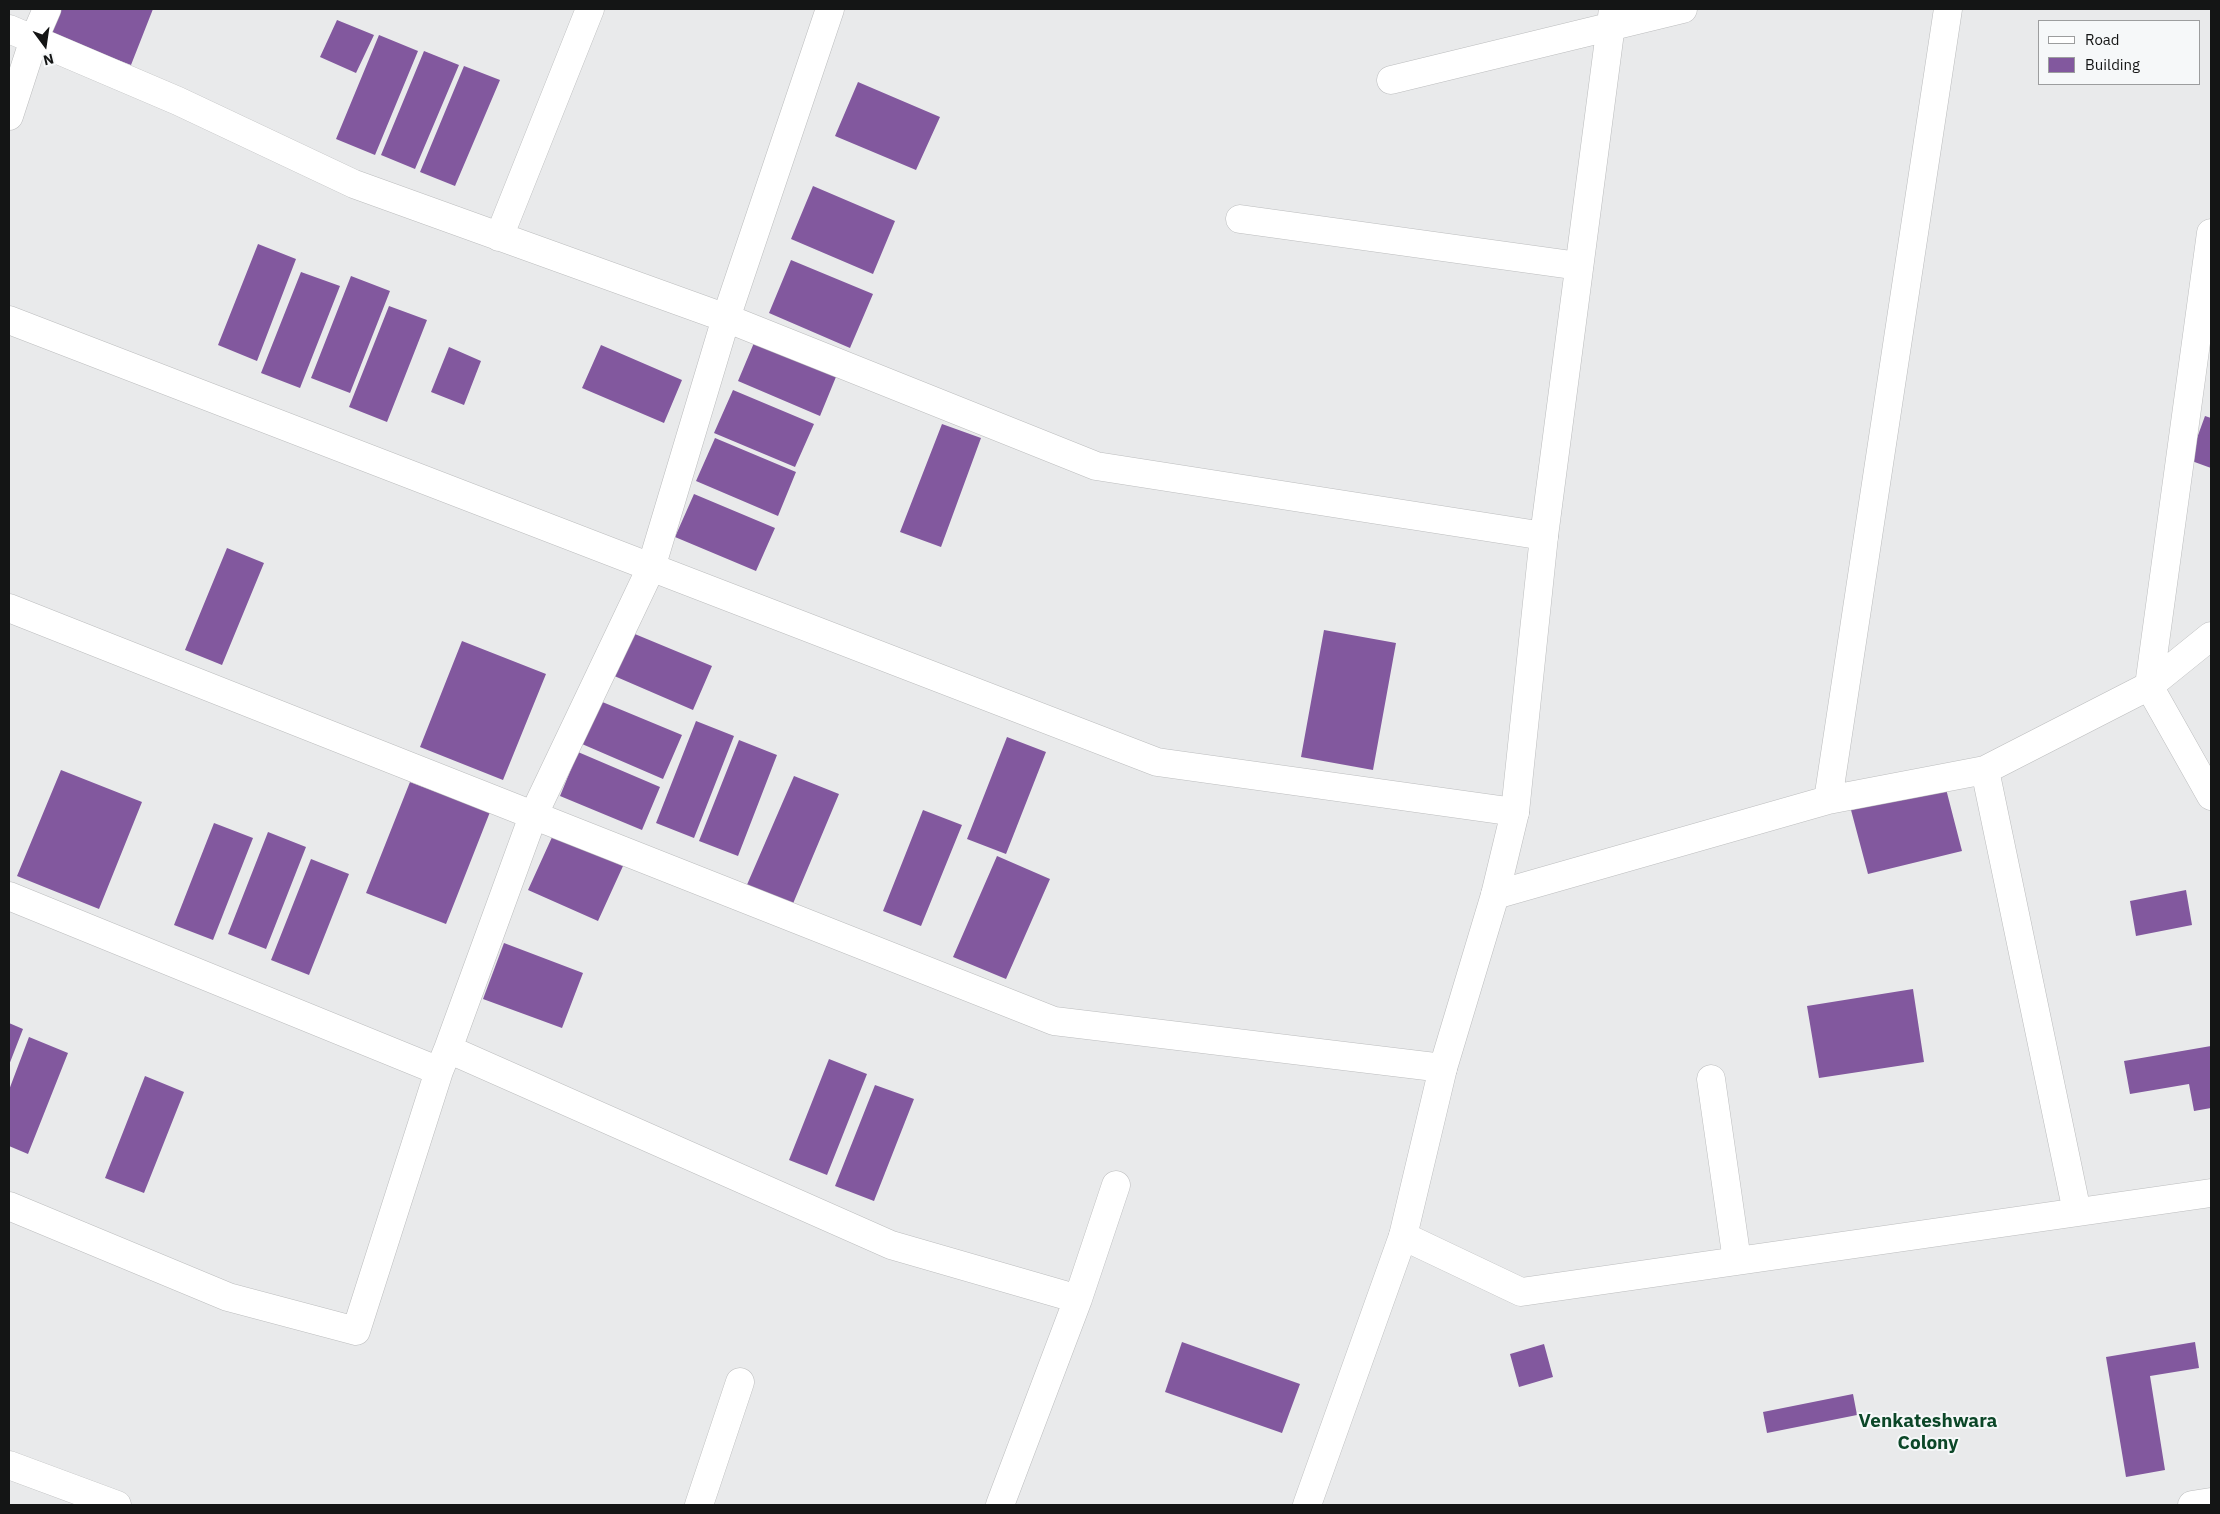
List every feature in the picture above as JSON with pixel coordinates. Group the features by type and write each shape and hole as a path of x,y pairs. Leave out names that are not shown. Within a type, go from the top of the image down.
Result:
{"street":[{"path":"9,116 34,39 47,9"},
{"path":"499,237 590,9"},
{"path":"9,1206 228,1297 356,1332 443,1060 533,816 651,568 726,318 830,9"},
{"path":"1391,80 1612,18 1683,9"},
{"path":"1828,800 1948,9"},
{"path":"1307,1505 1402,1236 1443,1068 1495,895 1515,812 1544,536 1612,18"},
{"path":"9,29 178,101 354,184 726,318 1096,466 1544,536"},
{"path":"1240,219 1579,266"},
{"path":"2211,233 2149,686 2211,796"},
{"path":"9,320 1157,762 1515,812"},
{"path":"9,608 1054,1021 1443,1068"},
{"path":"1495,895 1828,800 1985,770 2149,686 2211,636"},
{"path":"1985,770 2077,1212"},
{"path":"9,896 443,1060 891,1245 1078,1299"},
{"path":"1711,1079 1737,1261"},
{"path":"1000,1505 1078,1299 1116,1185"},
{"path":"1402,1236 1520,1292 2211,1192"},
{"path":"698,1505 740,1382"},
{"path":"9,1465 117,1505"},
{"path":"2192,1505 2211,1502"}],"building":[{"path":"61,9 153,9 131,65 51,35"},
{"path":"337,20 374,35 356,73 320,57"},
{"path":"379,35 418,51 375,155 336,139"},
{"path":"424,51 459,65 415,169 381,155"},
{"path":"464,66 500,80 455,186 420,172"},
{"path":"858,82 940,117 916,170 835,136"},
{"path":"813,186 895,221 873,274 791,239"},
{"path":"258,244 296,259 257,361 218,345"},
{"path":"791,260 873,294 850,348 769,313"},
{"path":"301,272 340,286 300,388 261,373"},
{"path":"351,276 390,291 350,393 311,378"},
{"path":"389,306 427,320 387,422 349,407"},
{"path":"756,338 838,372 820,416 738,381"},
{"path":"601,345 682,380 664,423 582,388"},
{"path":"449,347 481,361 464,405 431,392"},
{"path":"733,390 814,424 795,467 714,433"},
{"path":"2205,416 2211,418 2211,468 2189,460"},
{"path":"942,424 981,438 941,547 900,532"},
{"path":"715,438 796,472 778,516 696,481"},
{"path":"694,494 775,528 756,571 675,537"},
{"path":"227,548 264,563 222,665 185,650"},
{"path":"1324,630 1396,643 1373,770 1301,757"},
{"path":"630,632 712,666 693,710 612,675"},
{"path":"462,641 546,674 503,780 420,747"},
{"path":"600,701 682,735 663,779 582,744"},
{"path":"696,721 734,736 694,838 656,823"},
{"path":"1007,737 1046,752 1006,854 967,839"},
{"path":"739,740 777,755 738,856 699,841"},
{"path":"578,752 660,787 642,830 560,796"},
{"path":"61,770 142,802 99,909 17,876"},
{"path":"794,776 839,794 792,906 746,887"},
{"path":"410,782 490,812 446,924 366,893"},
{"path":"1945,785 1962,851 1868,874 1851,810"},
{"path":"923,810 962,825 921,926 883,911"},
{"path":"214,823 253,838 213,940 174,925"},
{"path":"268,832 306,847 266,949 228,934"},
{"path":"553,835 623,866 598,921 528,890"},
{"path":"997,856 1050,879 1006,979 953,957"},
{"path":"311,859 349,874 309,975 271,960"},
{"path":"2186,890 2192,925 2136,936 2130,901"},
{"path":"504,943 583,973 562,1028 483,999"},
{"path":"1913,989 1924,1062 1819,1078 1807,1006"},
{"path":"9,1023 23,1029 9,1065"},
{"path":"29,1037 68,1053 28,1154 9,1146 9,1090"},
{"path":"2211,1046 2211,1108 2194,1111 2189,1084 2130,1094 2124,1061"},
{"path":"829,1059 867,1074 827,1175 789,1160"},
{"path":"145,1076 184,1092 144,1193 105,1178"},
{"path":"875,1085 914,1099 874,1201 835,1186"},
{"path":"1182,1342 1300,1384 1282,1433 1165,1392"},
{"path":"2195,1342 2199,1368 2150,1376 2165,1470 2126,1477 2106,1357"},
{"path":"1544,1344 1553,1377 1519,1387 1510,1354"},
{"path":"1853,1394 1857,1415 1767,1433 1763,1412"}],"district":[{"name":"Venkateshwara Colony","path":"1928,1433"}]}
